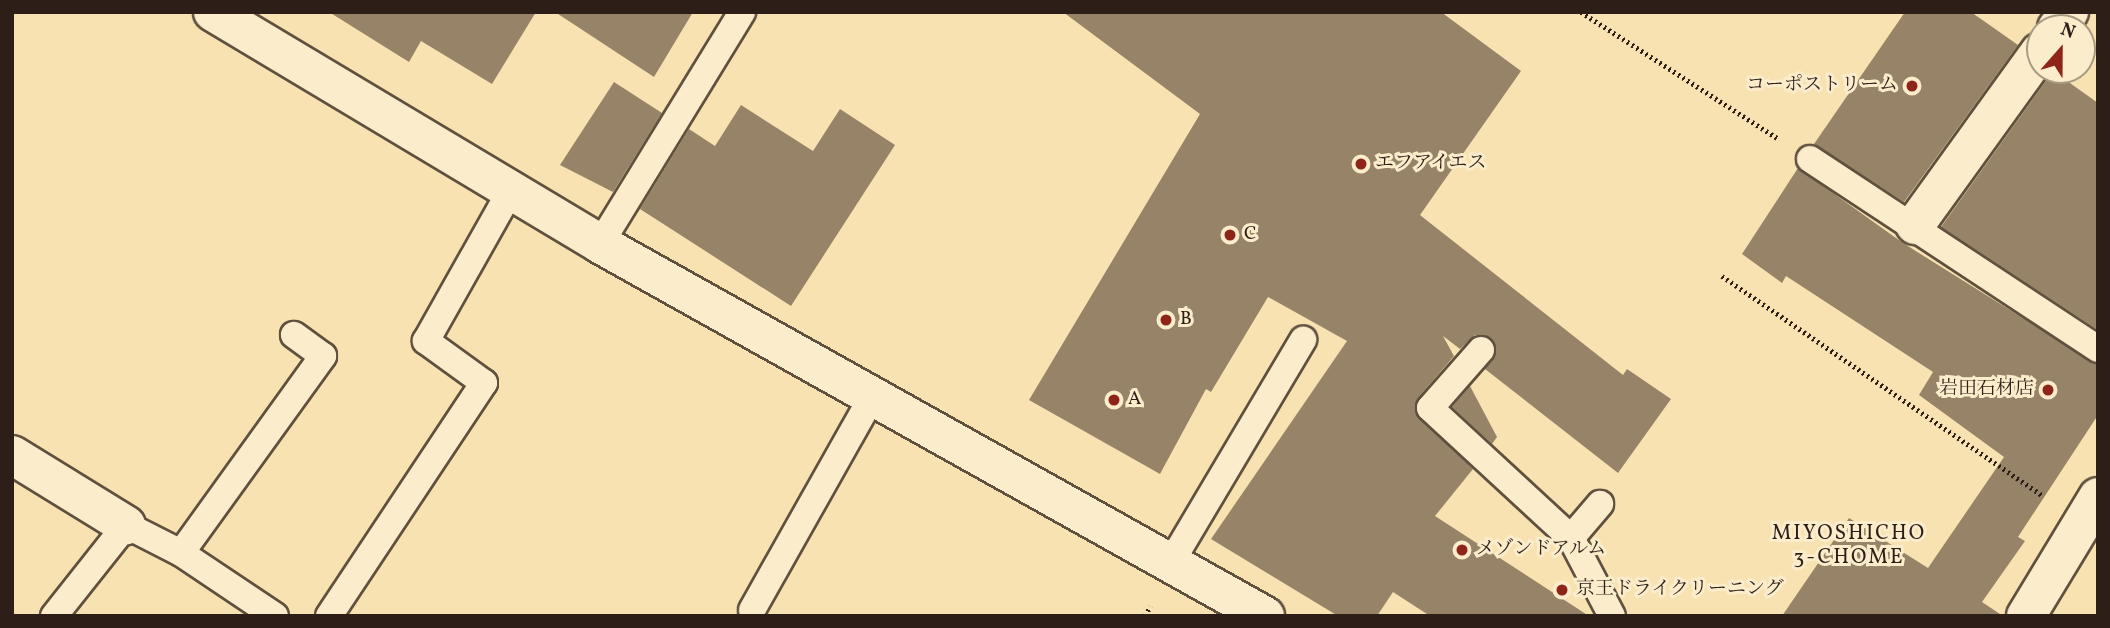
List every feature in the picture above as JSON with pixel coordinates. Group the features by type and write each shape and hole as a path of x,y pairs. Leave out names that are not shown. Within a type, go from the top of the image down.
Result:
{"street":[{"path":"213,12 600,244 1265,616"},
{"path":"1915,225 2026,71"},
{"path":"12,456 126,525"},
{"path":"2025,616 2090,510"}],"lane":[{"path":"600,244 742,12"},
{"path":"1810,159 1915,225 2098,349"},
{"path":"329,616 484,383 426,341 510,192"},
{"path":"181,553 323,356 294,335"},
{"path":"1170,564 1303,340"},
{"path":"1481,350 1430,408 1571,538 1612,616"},
{"path":"752,610 872,397"},
{"path":"1571,538 1601,504"},
{"path":"54,616 126,525 181,553 275,616"}],"path":[{"path":"1581,12 1810,159"},
{"path":"1722,276 2090,510"}],"building":[{"path":"329,12 536,12 492,84 421,41 409,62"},
{"path":"555,12 693,12 654,77"},
{"path":"1063,12 1441,12 1521,71 1420,215 1623,375 1627,369 1671,399 1618,473 1485,369 1496,352 1491,338 1475,335 1460,349 1443,336 1454,356 1418,398 1415,412 1473,469 1435,516 1589,616 1430,616 1393,592 1377,616 1338,616 1211,539 1347,341 1268,297 1211,392 1206,389 1160,474 1029,400 1200,114"},
{"name":"コーポストリーム","path":"1905,12 1971,12 2018,45 1904,202 1814,144"},
{"path":"614,82 662,113 613,192 560,165"},
{"path":"2044,84 2071,84 2098,103 2098,330 1941,227"},
{"path":"741,105 813,151 840,109 895,145 791,306 640,209 689,129 715,146"},
{"path":"1798,168 1903,243 2098,365 2098,415 2018,537 2025,541 1982,602 2003,616 1782,616 1849,518 1928,568 2004,457 1919,395 1933,372 1786,276 1782,283 1742,254"},
{"path":"1470,386 1497,437 1492,444 1452,407"}],"place":[{"name":"コーポストリーム","path":"1912,86"},
{"name":"エフアイエス","path":"1361,164"},
{"name":"C","path":"1230,235"},
{"name":"B","path":"1166,320"},
{"name":"岩田石材店","path":"2048,390"},
{"name":"A","path":"1114,400"},
{"name":"メゾンドアルム","path":"1462,550"},
{"name":"京王ドライクリーニング","path":"1562,590"}],"district":[{"name":"MIYOSHICHO 3-CHOME","path":"1849,546"}]}
